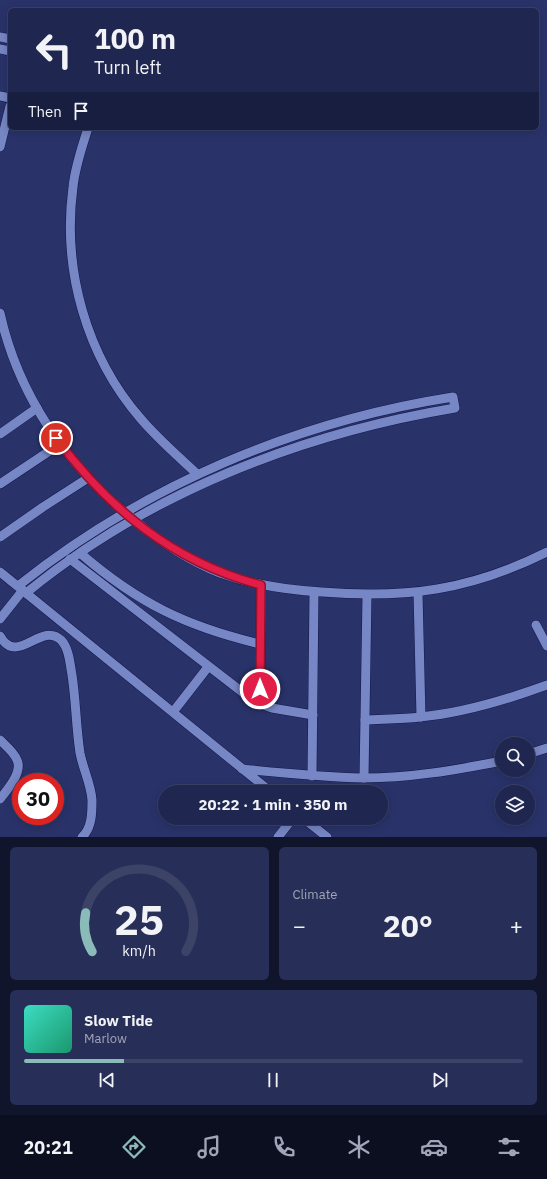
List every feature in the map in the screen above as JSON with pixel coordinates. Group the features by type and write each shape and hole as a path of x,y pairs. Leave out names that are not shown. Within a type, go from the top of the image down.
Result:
{"street":[{"path":"0,143 8,113"},
{"path":"87,130 80,153 73,186 70,217 72,261 82,310 94,345 114,382 140,418 197,474"},
{"path":"0,313 12,355 37,408 60,444 88,478 134,520 165,544 200,564 238,579 261,585 314,592 367,595 418,593 453,587 488,577 522,564 547,552"},
{"path":"0,619 22,590 79,540 197,474 289,437 341,420 414,403 453,397 455,408 370,425 292,448 210,481 134,520 22,590"},
{"path":"0,434 37,408"},
{"path":"0,484 60,444"},
{"path":"0,537 88,478"},
{"path":"80,553 128,591 163,611 195,625 227,636 260,644"},
{"path":"70,560 250,699 260,705 313,715"},
{"path":"0,572 262,785"},
{"path":"260,705 261,585"},
{"path":"312,776 314,592"},
{"path":"418,593 421,717"},
{"path":"364,778 367,595"},
{"path":"536,625 547,646"},
{"path":"0,636 6,643 16,647 48,635 59,638 65,646 72,678 80,752 91,794 90,824 82,837"},
{"path":"173,712 208,667"},
{"path":"365,720 421,717 470,709 517,696 547,685"},
{"path":"0,740 16,758 19,767 13,780 0,799"},
{"path":"535,752 547,748"},
{"path":"242,769 312,776 364,778 411,776 495,762"},
{"path":"278,837 287,825"},
{"path":"312,825 327,837"}],"route":[{"path":"56,438 91,482 119,508 165,544 200,564 238,579 261,585 260,689"}]}
